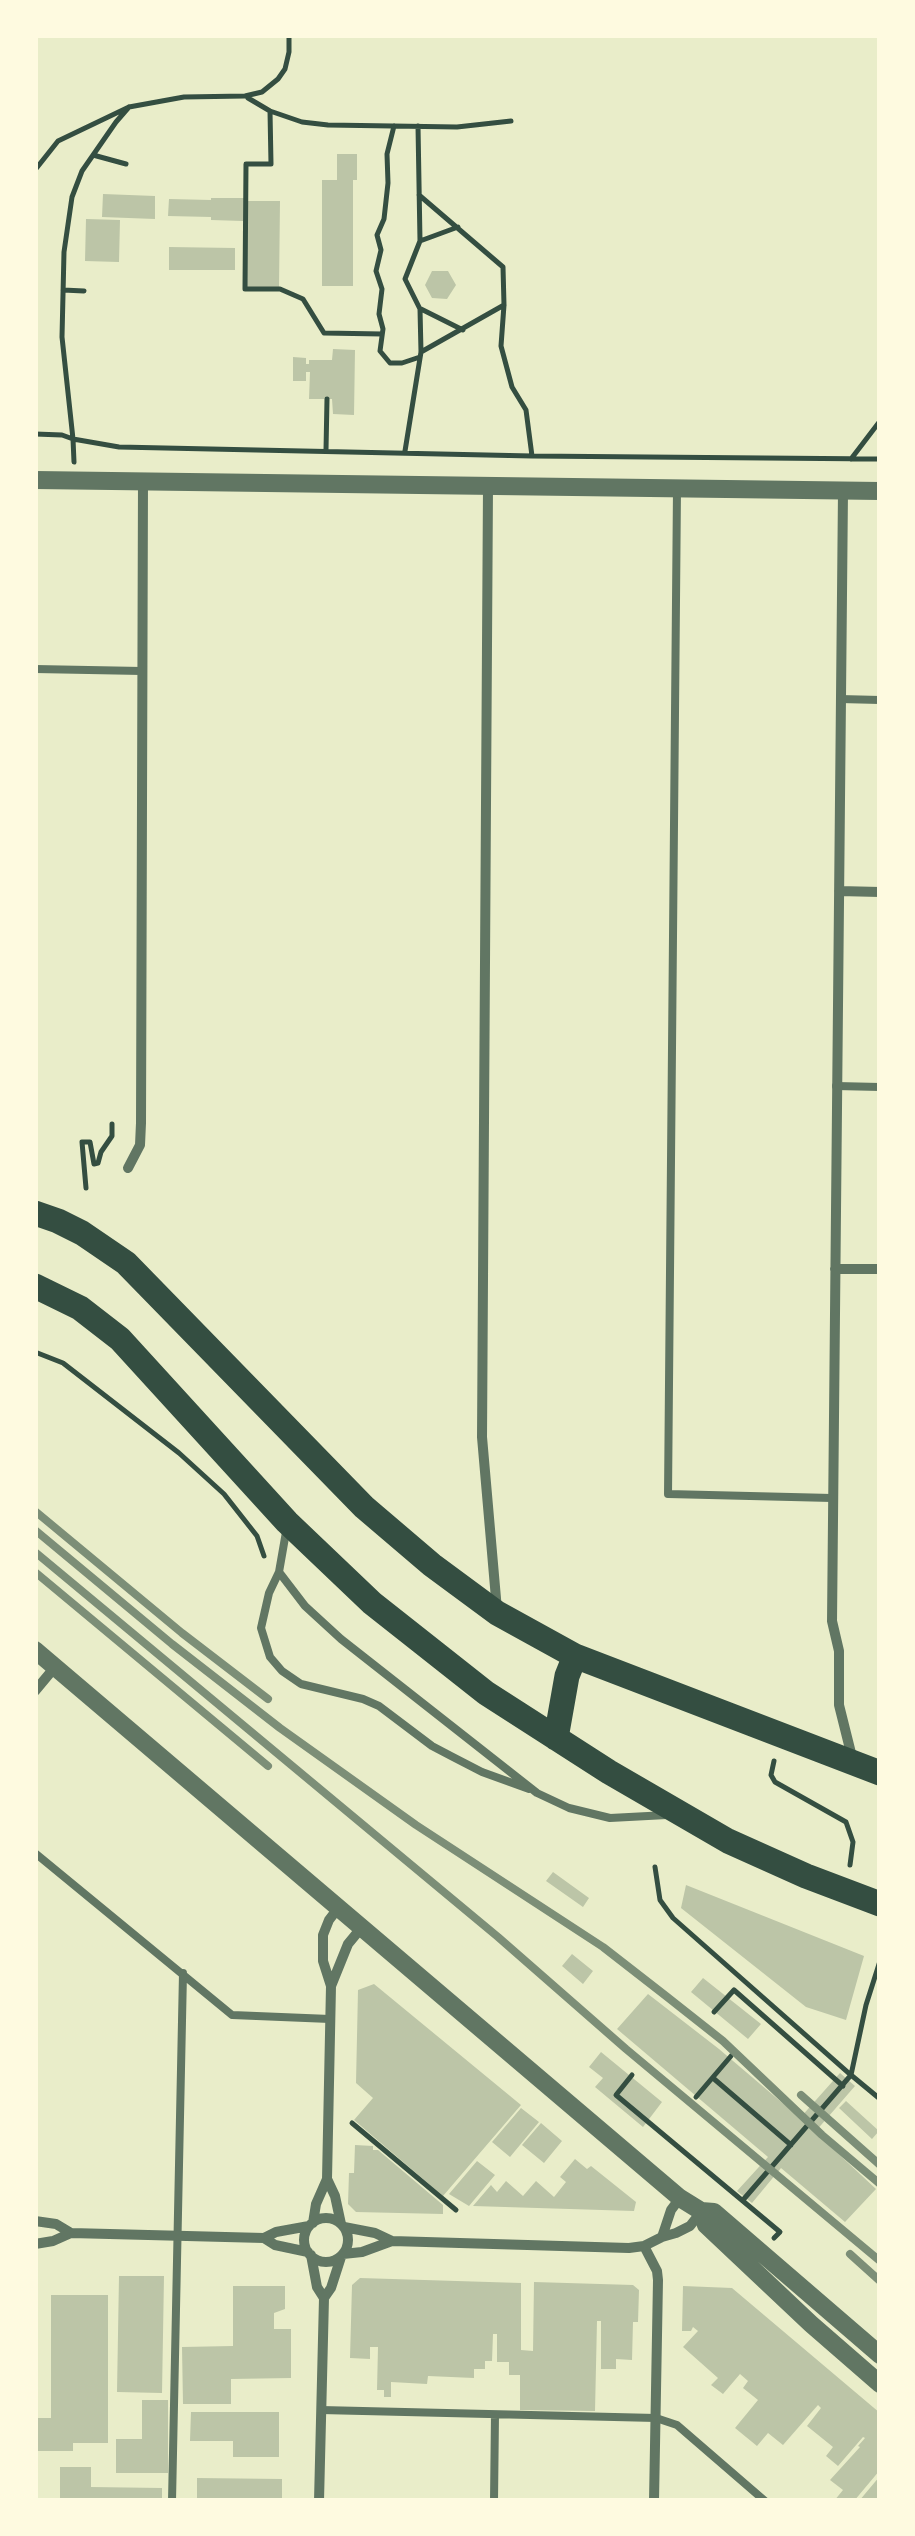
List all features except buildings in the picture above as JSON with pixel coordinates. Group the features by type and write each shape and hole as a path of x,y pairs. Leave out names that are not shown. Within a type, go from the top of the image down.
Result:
{"highway":[{"path":"35,1214 82,1233 126,1263 364,1507 497,1613 575,1656 880,1772"},
{"path":"42,1288 94,1316 132,1350 287,1522 372,1603 486,1694 681,1814 766,1860 880,1904"},
{"path":"556,1738 567,1676 575,1656"}],"street":[{"path":"35,480 880,491"},
{"path":"128,1168 140,1145 143,482"},
{"path":"488,486 482,1437 497,1613"},
{"path":"843,491 832,1621 839,1650 839,1705 854,1763"},
{"path":"839,891 880,892"},
{"path":"835,1268 880,1269"},
{"path":"35,1650 680,2198 702,2211 714,2212 880,2356"},
{"path":"35,1691 55,1667"},
{"path":"324,2298 316,2287 304,2239 327,2179 331,1986 323,1961 323,1934 338,1906"},
{"path":"331,1986 348,1944 362,1928"},
{"path":"319,2501 324,2298 348,2240 327,2179"},
{"path":"662,2236 680,2198"},
{"path":"264,2238 325,2262 392,2241 644,2246 690,2226 702,2211"},
{"path":"702,2211 706,2225 880,2384"},
{"path":"35,2244 71,2233 264,2238 327,2218 392,2241"},
{"path":"35,2221 56,2224 71,2233"},
{"path":"644,2246 658,2280 654,2501"}],"lane":[{"path":"677,489 668,1494 832,1498"},
{"path":"35,669 142,670"},
{"path":"840,699 880,700"},
{"path":"836,1086 880,1087"},
{"path":"287,1522 279,1572 269,1592 261,1628 270,1657 282,1671 300,1684 379,1706 432,1746 482,1772 569,1808 610,1818 681,1814"},
{"path":"279,1572 304,1606 341,1639 538,1793"},
{"path":"35,1852 232,2016 330,2018"},
{"path":"172,2501 182,1974"},
{"path":"321,2410 656,2418 677,2426 765,2501"},
{"path":"494,2501 495,2415"}],"path":[{"path":"35,170 58,140 129,107 262,92 285,69 289,35"},
{"path":"246,96 270,111 302,122 328,125 469,126 512,121"},
{"path":"74,480 74,439 62,336 64,252 72,198 82,171 129,107"},
{"path":"270,111 270,164 246,164 246,288 280,289 303,299 324,333 382,334"},
{"path":"394,126 387,154 384,220 378,235 381,250 376,272 382,289 380,352 390,364 402,363 504,305"},
{"path":"405,452 420,355 420,309 406,279 420,241 418,126"},
{"path":"94,155 126,164"},
{"path":"419,195 503,266 501,346 512,387 526,410 532,456"},
{"path":"420,241 458,227"},
{"path":"63,290 84,291"},
{"path":"420,309 464,330"},
{"path":"326,450 327,400"},
{"path":"851,459 880,421"},
{"path":"35,434 119,446 880,459"},
{"path":"86,1188 82,1142 90,1142 94,1164 98,1163 112,1136 112,1124"},
{"path":"35,1352 64,1363 90,1381 224,1494 258,1536 266,1564"},
{"path":"774,1761 775,1782 841,1818 849,1827 853,1842 850,1865"},
{"path":"655,1867 660,1900 673,1918 847,2080"},
{"path":"743,2200 847,2080 880,1961"},
{"path":"714,2012 734,1990 847,2080 880,2099"},
{"path":"696,2098 730,2056"},
{"path":"632,2076 616,2095 780,2232 772,2240"},
{"path":"713,2078 791,2144"},
{"path":"352,2123 456,2210"}],"railway":[{"path":"35,1511 268,1699"},
{"path":"35,1530 280,1728 416,1825 603,1947 723,2041 880,2184"},
{"path":"35,1552 880,2261"},
{"path":"35,1572 268,1766"},
{"path":"801,2095 880,2165"},
{"path":"850,2254 880,2281"}]}
